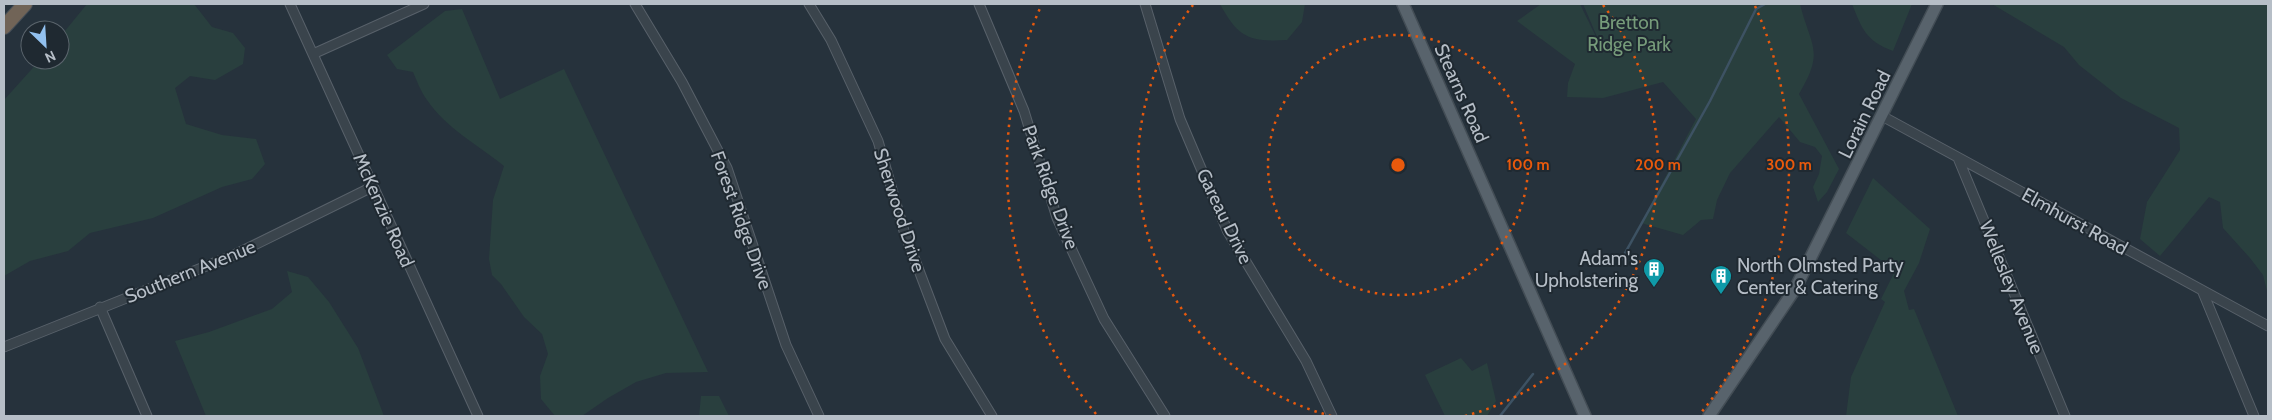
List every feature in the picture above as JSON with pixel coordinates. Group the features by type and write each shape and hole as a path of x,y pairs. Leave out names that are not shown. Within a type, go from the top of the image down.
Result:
{"highway":[{"path":"4,27 25,4"}],"main road":[{"name":"Stearns Road","path":"1403,4 1585,416"},
{"name":"Lorain Road","path":"1711,416 1795,289 1937,4"}],"street":[{"name":"McKenzie Road","path":"290,4 478,416"},
{"path":"314,54 424,4"},
{"name":"Forest Ridge Drive","path":"635,4 682,82 726,168 786,345 819,416"},
{"name":"Sherwood Drive","path":"809,4 831,40 878,141 904,231 945,338 992,416"},
{"name":"Park Ridge Drive","path":"979,4 1024,111 1058,218 1104,319 1166,416"},
{"name":"Gareau Drive","path":"1145,4 1180,119 1228,232 1306,361 1332,416"},
{"name":"Elmhurst Road","path":"1882,116 2268,326"},
{"name":"Wellesley Avenue","path":"1958,158 2065,416"},
{"name":"Southern Avenue","path":"4,347 234,255 372,187"},
{"path":"2202,290 2254,416"},
{"path":"100,307 148,416"}],"green space":[{"path":"87,4 194,4 212,27 233,33 245,48 243,64 215,80 190,76 175,88 186,124 222,135 256,139 265,164 252,179 222,187 153,218 90,233 68,251 30,261 4,276 4,100 31,70 70,70 70,25"},
{"path":"1220,4 1305,4 1302,22 1287,40 1263,40 1246,36 1239,31"},
{"name":"Bretton Ridge Park","path":"1541,4 1580,4 1604,53 1583,4 1800,4 1811,40 1814,58 1812,68 1799,94 1839,169 1827,192 1818,202 1813,187 1819,174 1822,156 1815,147 1800,142 1779,117 1730,173 1717,200 1713,219 1701,220 1683,235 1641,223 1696,119 1663,82 1603,98 1567,97 1568,83 1575,64 1517,21"},
{"path":"1852,4 1912,4 1893,51 1877,43 1866,33"},
{"path":"1992,4 2268,4 2268,295 2263,275 2223,228 2220,202 2209,197 2160,256 2140,239 2147,202 2180,150 2179,128 2121,98 2079,65 2064,47"},
{"path":"462,9 500,99 564,69 708,372 666,373 636,382 582,416 555,416 541,399 540,376 548,354 542,334 524,317 501,284 492,275 489,259 493,200 504,166 443,119 425,97 413,72 397,69 387,55 445,11"},
{"path":"1873,178 1930,229 1919,263 1904,291 1909,310 1914,309 1958,416 1846,416 1851,377 1885,302 1881,299 1895,271 1846,233"},
{"path":"287,271 308,277 329,302 358,348 384,416 206,416 175,341 209,332 272,309 292,292"},
{"path":"1461,358 1472,371 1487,363 1496,401 1487,416 1445,416 1425,375"},
{"path":"701,396 719,396 729,416 699,416"}],"waterway":[{"path":"1620,262 1710,101 1756,9 1765,4"},
{"path":"1500,416 1533,374"}],"place":[{"name":"Adam's Upholstering","path":"1654,288"},
{"name":"North Olmsted Party Center & Catering","path":"1721,295"}]}
